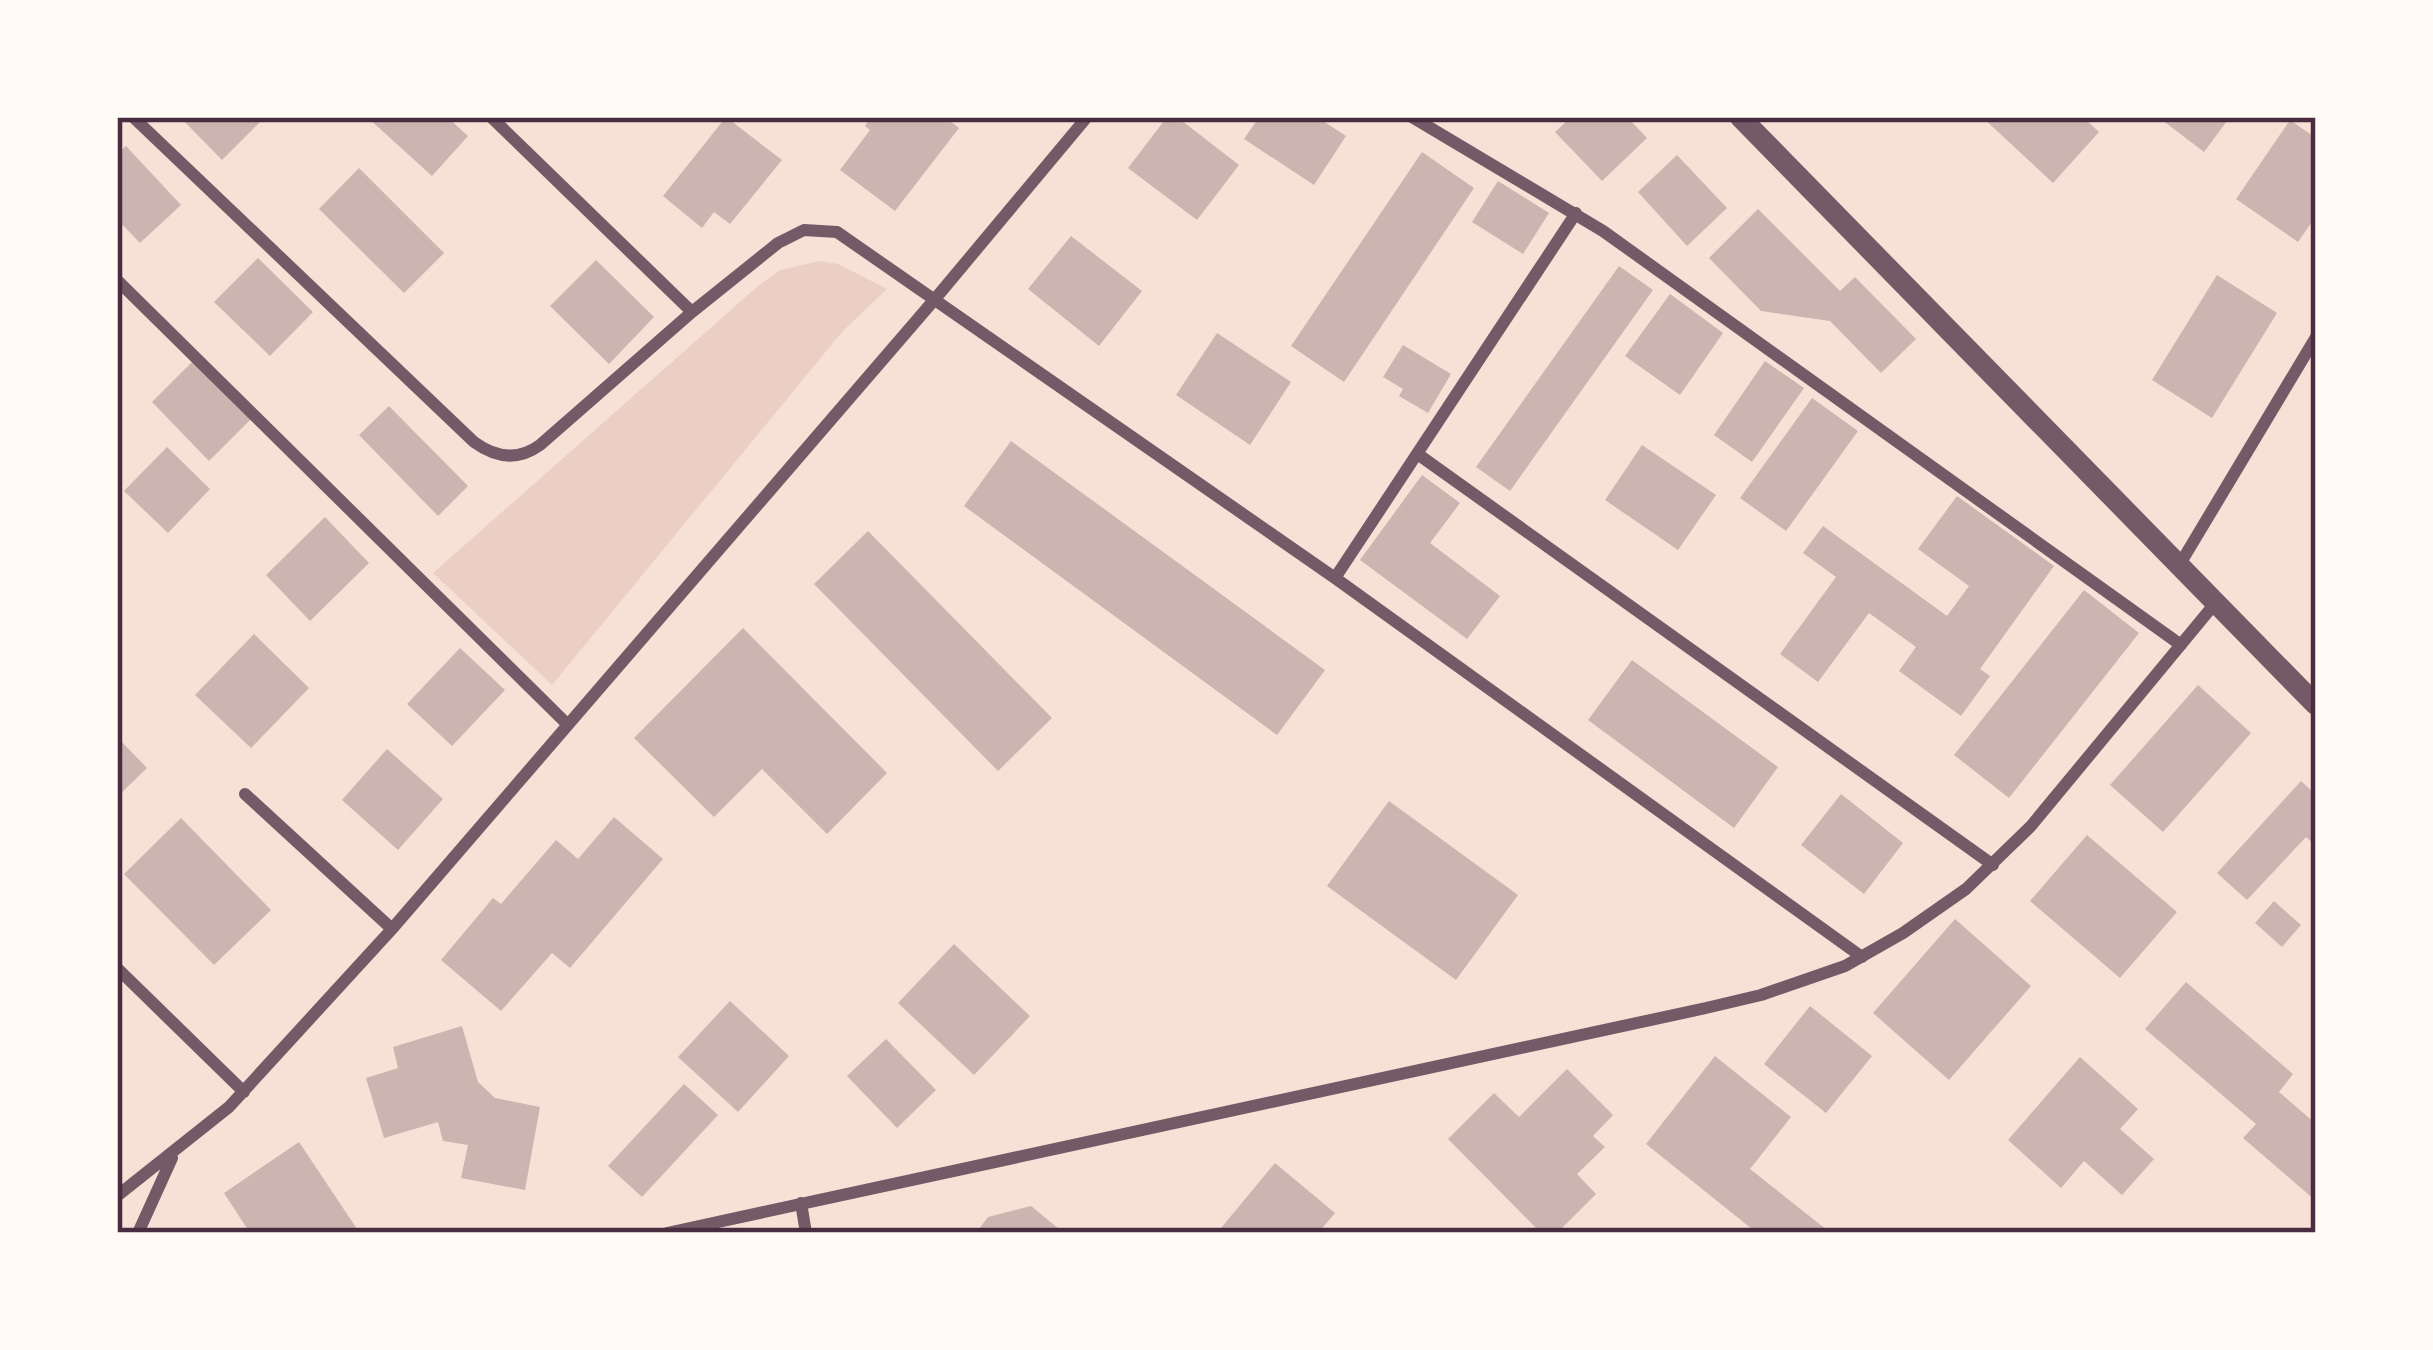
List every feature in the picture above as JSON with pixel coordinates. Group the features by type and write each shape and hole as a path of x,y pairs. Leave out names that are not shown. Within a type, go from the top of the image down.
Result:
{"street":[{"path":"133,117 474,442 494,454 531,452 778,243 804,230 844,236 1335,578 1862,957"},
{"path":"491,117 692,312"},
{"path":"117,1196 244,1092 392,929 1087,117"},
{"path":"1412,117 1576,212 2181,645"},
{"path":"1740,117 2316,705"},
{"path":"1335,578 1576,212"},
{"path":"117,280 567,724"},
{"path":"2180,564 2316,337"},
{"path":"1419,455 1993,865"},
{"path":"667,1233 1706,1008 1814,978 1862,957 1928,916 1993,865 2031,826 2217,601"},
{"path":"245,794 392,929"},
{"path":"117,968 244,1092"},
{"path":"138,1233 175,1151"},
{"path":"801,1203 806,1233"}],"shaded area":[{"path":"820,261 838,264 887,289 842,332 552,685 433,573 758,286 780,270"}],"building":[{"path":"180,117 265,117 222,160"},
{"path":"367,117 447,117 468,136 432,176"},
{"path":"726,117 782,160 730,224 714,212 702,228 663,196"},
{"path":"871,117 945,117 959,128 895,211 840,170 870,130 865,126"},
{"path":"1167,117 1177,117 1239,165 1197,220 1128,168"},
{"path":"1259,117 1317,117 1346,136 1314,185 1244,139"},
{"path":"1571,117 1627,117 1647,138 1602,181 1555,132"},
{"path":"1982,117 2083,117 2099,132 2053,183"},
{"path":"2158,117 2230,117 2204,152"},
{"path":"2290,120 2316,138 2316,216 2298,242 2236,199"},
{"path":"126,146 181,205 140,243 117,219 117,154"},
{"path":"1422,152 1474,188 1344,382 1291,346"},
{"path":"1677,155 1727,208 1687,246 1638,192"},
{"path":"359,168 444,253 404,293 319,209"},
{"path":"1498,181 1549,213 1523,254 1472,222"},
{"path":"1758,209 1840,291 1855,277 1916,339 1881,373 1830,321 1761,311 1709,258"},
{"path":"1071,236 1142,291 1099,346 1028,289"},
{"path":"258,258 313,312 270,356 214,302"},
{"path":"596,260 654,317 609,364 550,306"},
{"path":"1619,266 1653,290 1510,491 1476,467"},
{"path":"2217,275 2277,313 2212,418 2152,380"},
{"path":"1670,294 1723,333 1680,395 1625,356"},
{"path":"1217,333 1291,382 1250,445 1176,395"},
{"path":"1403,345 1451,374 1428,413 1399,396 1403,389 1383,377"},
{"path":"193,361 251,419 209,461 152,402"},
{"path":"1765,361 1804,388 1752,462 1714,435"},
{"path":"1812,398 1858,431 1786,531 1740,498"},
{"path":"389,406 468,486 438,516 359,435"},
{"path":"1011,441 1325,670 1277,735 964,506"},
{"path":"1642,445 1716,495 1678,550 1605,500"},
{"path":"167,447 210,489 168,533 124,491"},
{"path":"1422,475 1460,503 1430,543 1500,596 1467,639 1360,560"},
{"path":"1957,496 2054,566 1980,669 1990,676 1961,716 1899,671 1916,647 1869,613 1818,682 1780,654 1836,577 1803,553 1823,526 1947,616 1969,586 1918,549"},
{"path":"325,517 369,563 310,621 266,575"},
{"path":"868,531 1052,718 998,771 814,584"},
{"path":"2084,590 2139,633 2009,798 1954,755"},
{"path":"743,628 887,773 827,834 762,769 714,817 634,738"},
{"path":"254,634 309,688 251,748 195,695"},
{"path":"460,648 505,690 452,746 407,704"},
{"path":"1632,660 1778,767 1734,828 1588,720"},
{"path":"2198,685 2251,733 2163,832 2110,785"},
{"path":"117,737 147,768 117,797"},
{"path":"387,749 443,799 398,850 342,800"},
{"path":"2301,781 2316,795 2316,846 2306,837 2247,900 2217,873"},
{"path":"1841,794 1903,843 1864,894 1801,845"},
{"path":"1389,801 1518,895 1456,980 1327,886"},
{"path":"614,817 663,859 570,968 552,953 501,1011 441,960 493,898 501,904 556,840 578,859"},
{"path":"181,818 271,910 214,965 124,874"},
{"path":"2087,835 2177,912 2120,978 2030,901"},
{"path":"2274,901 2301,925 2282,947 2255,923"},
{"path":"1955,919 2031,986 1949,1080 1873,1013"},
{"path":"954,944 1030,1016 974,1075 898,1003"},
{"path":"2186,982 2293,1074 2279,1092 2316,1124 2316,1201 2243,1138 2256,1124 2145,1029"},
{"path":"730,1001 789,1056 738,1112 678,1057"},
{"path":"1810,1006 1872,1056 1826,1113 1764,1064"},
{"path":"462,1026 478,1082 495,1098 540,1107 525,1190 461,1178 468,1145 443,1141 438,1122 384,1138 366,1078 398,1068 393,1047"},
{"path":"886,1039 936,1090 897,1128 847,1076"},
{"path":"1715,1056 1791,1117 1750,1169 1825,1233 1757,1233 1646,1144"},
{"path":"2080,1057 2138,1109 2120,1129 2154,1159 2122,1195 2084,1161 2061,1188 2008,1140"},
{"path":"1567,1069 1613,1115 1593,1136 1605,1147 1577,1174 1596,1194 1557,1233 1541,1233 1448,1139 1494,1093 1519,1117"},
{"path":"684,1084 718,1115 642,1197 608,1166"},
{"path":"299,1142 357,1229 352,1233 250,1233 224,1193"},
{"path":"1275,1163 1335,1213 1318,1233 1227,1233 1221,1228"},
{"path":"1031,1206 1064,1233 976,1233 988,1217"}]}
